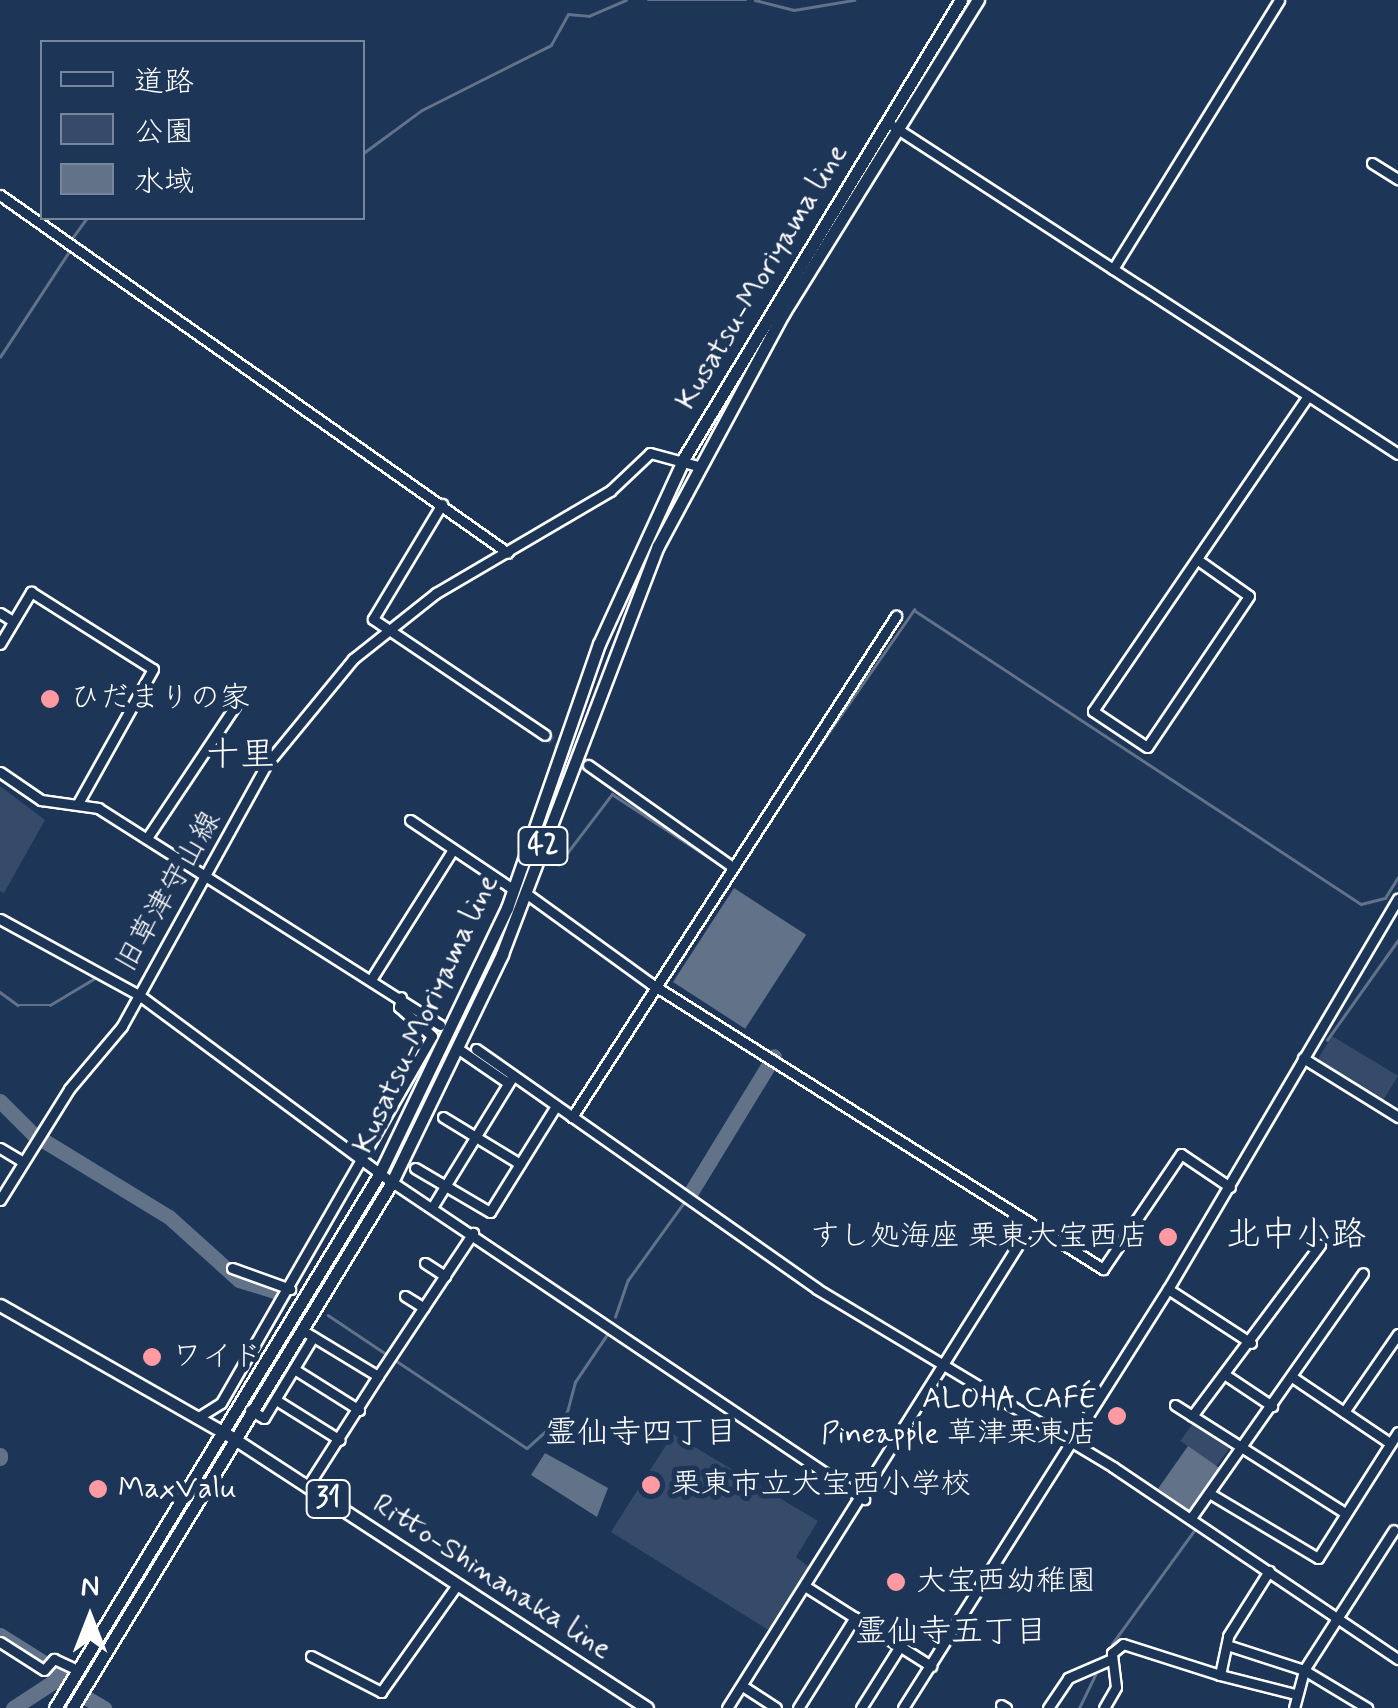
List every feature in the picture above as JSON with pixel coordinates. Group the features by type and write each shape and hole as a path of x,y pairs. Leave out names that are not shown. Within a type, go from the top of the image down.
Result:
{"main road":[{"name":"Kusatsu-Moriyama line","path":"75,1704 380,1173 520,892 592,661 684,458 961,0"},
{"name":"Kusatsu-Moriyama line","path":"55,1708 227,1435 308,1334 392,1182 460,1050 610,656 698,466 978,0"},
{"name":"Ritto-Shinanaka line","path":"0,1306 227,1435 647,1708"}],"street":[{"path":"1113,270 1278,0"},
{"path":"885,122 1398,454"},
{"path":"1372,162 1398,179"},
{"path":"0,195 508,553"},
{"path":"1198,560 1249,596 1147,747 1093,711 1308,396"},
{"name":"旧草津守山線","path":"0,1200 39,1137 139,995 285,739 384,630 610,491 650,453 684,458"},
{"path":"684,458 698,466"},
{"path":"442,504 376,608 384,630 546,735"},
{"path":"0,644 31,592 152,669 78,803"},
{"path":"0,613 13,621"},
{"path":"572,1116 659,984 730,864 896,616"},
{"path":"147,838 235,706"},
{"path":"588,765 730,864"},
{"path":"0,772 41,800 78,803 147,838 296,941 372,978 440,1025"},
{"path":"410,820 452,851 1102,1269 1181,1154 1230,1187"},
{"path":"372,978 452,851"},
{"path":"903,1708 1168,1289 1398,899"},
{"path":"0,918 139,995 366,1164 474,1233 864,1499"},
{"path":"197,1418 221,1404 366,1164 433,1032 399,1007 401,997"},
{"path":"476,1049 510,1080"},
{"path":"460,1050 572,1116 817,1288 1069,1440 1270,1570 1398,1659"},
{"path":"1303,1058 1398,1117"},
{"path":"433,1206 510,1080"},
{"path":"415,1168 490,1212 556,1106"},
{"path":"443,1116 520,1164"},
{"path":"0,1148 23,1162"},
{"path":"727,1708 864,1499 1030,1226"},
{"path":"307,1487 359,1410 391,1351 474,1233"},
{"path":"1192,1416 1252,1343 1320,1245"},
{"path":"425,1263 446,1276"},
{"path":"232,1268 290,1289"},
{"path":"1191,1518 1363,1273"},
{"path":"1168,1289 1252,1343"},
{"path":"405,1296 424,1308"},
{"path":"250,1410 264,1418 294,1369 308,1334 378,1376"},
{"path":"1344,1412 1398,1334"},
{"path":"1386,1351 1398,1359"},
{"path":"294,1369 359,1410"},
{"path":"1224,1374 1272,1406"},
{"path":"1292,1377 1390,1444"},
{"path":"276,1400 340,1440"},
{"path":"1174,1405 1344,1514"},
{"path":"1209,1493 1310,1560 1398,1432"},
{"path":"1294,1708 1304,1670 1394,1530"},
{"path":"1220,1675 1227,1645 1270,1570"},
{"path":"312,1656 382,1692 457,1585"},
{"path":"808,1588 931,1666"},
{"path":"798,1708 855,1617"},
{"path":"0,1642 47,1665 76,1672"},
{"path":"1048,1708 1068,1678 1112,1659 1124,1644 1295,1694"},
{"path":"1227,1645 1304,1670 1367,1708"},
{"path":"861,1708 900,1646"},
{"path":"1104,1708 1116,1686 1112,1659"},
{"path":"744,1687 776,1708"}],"green space":[{"path":"0,786 45,820 4,893 0,891"},
{"path":"1332,1036 1398,1076 1383,1101 1317,1061"},
{"path":"1193,1423 1229,1448 1216,1466 1180,1441"},
{"path":"673,1434 818,1521 796,1557 809,1567 770,1631 611,1532"}],"water":[{"path":"734,888 806,935 745,1029 673,982"},
{"path":"1188,1446 1220,1468 1190,1511 1158,1489"},
{"path":"545,1453 608,1488 597,1517 531,1475"}],"waterway":[{"path":"365,152 422,110 551,45 568,14 589,16 626,0"},
{"path":"648,0 746,0"},
{"path":"755,0 794,10 854,0"},
{"path":"73,237 86,220"},
{"path":"0,357 70,250"},
{"path":"788,791 914,610 1361,904 1385,898 1398,877"},
{"path":"558,865 612,794 719,864"},
{"path":"455,856 494,883"},
{"path":"1327,1040 1398,940"},
{"path":"0,992 18,1005 50,1005 95,978"},
{"path":"691,1192 774,1056"},
{"path":"0,1101 33,1134 169,1217 239,1280 284,1294"},
{"path":"615,1317 628,1280 685,1201"},
{"path":"328,1315 527,1448 567,1412 575,1382 608,1333"},
{"path":"1112,1644 1196,1528"},
{"path":"0,1635 60,1673 56,1680"},
{"path":"1079,1708 1099,1667"},
{"path":"56,1680 104,1708"},
{"path":"13,1708 56,1680"}],"tunnel":[{"path":"545,735 588,765"}],"place":[{"name":"ひだまりの家","path":"50,699"},
{"name":"すし処海座 栗東大宝西店","path":"1168,1237"},
{"name":"ワイド","path":"152,1357"},
{"name":"ALOHA CAFÉ Pineapple 草津栗東店","path":"1117,1416"},
{"name":"栗東市立大宝西小学校","path":"651,1485"},
{"name":"MaxValu","path":"98,1489"},
{"name":"大宝西幼稚園","path":"896,1582"}],"district":[{"name":"十里","path":"240,755"},
{"name":"北中小路","path":"1296,1235"},
{"name":"霊仙寺四丁目","path":"641,1433"},
{"name":"霊仙寺五丁目","path":"951,1632"}]}
